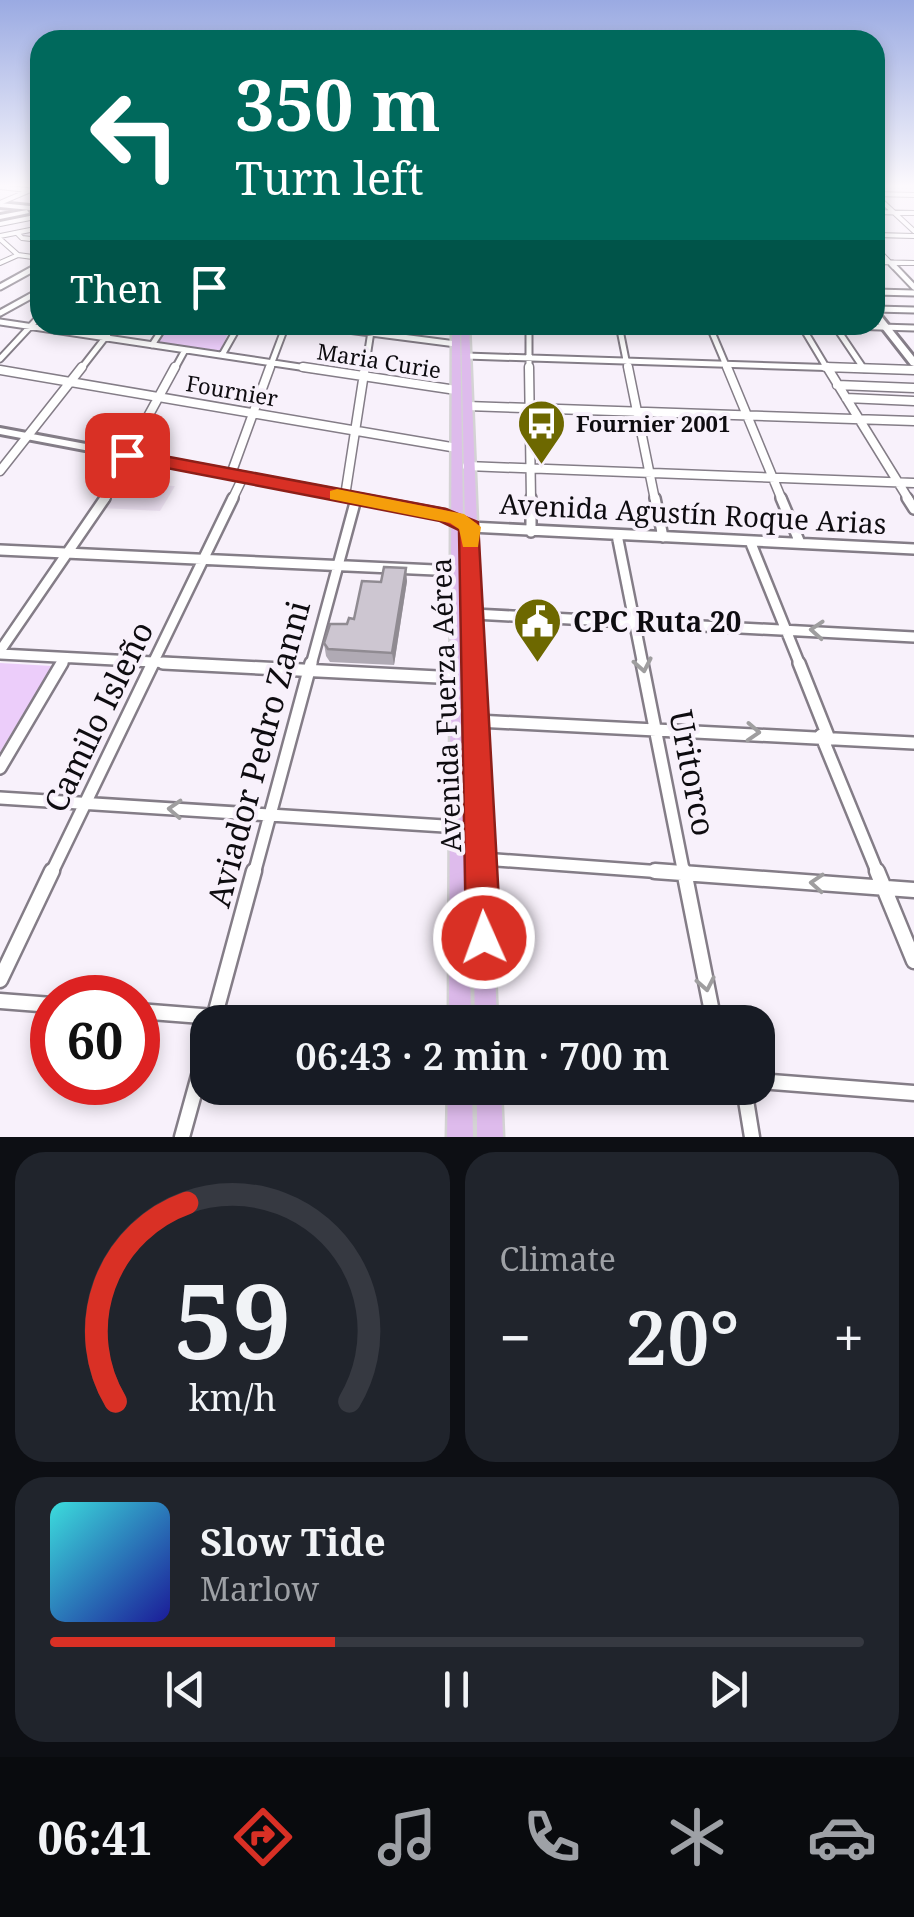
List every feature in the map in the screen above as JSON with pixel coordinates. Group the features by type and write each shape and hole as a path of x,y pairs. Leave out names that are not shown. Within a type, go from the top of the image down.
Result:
{"main road":[{"path":"885,327 914,366"},
{"name":"Avenida Fuerza Aérea","path":"456,335 457,448 463,466"},
{"name":"Avenida Fuerza Aérea","path":"460,1005 458,571 468,406 465,335"},
{"name":"Avenida Agustín Roque Arias","path":"0,430 463,522"},
{"name":"Avenida Fuerza Aérea","path":"463,522 474,614 486,1005"},
{"path":"458,678 469,683 479,774"},
{"path":"460,1105 460,1137"},
{"path":"489,1105 490,1137"}],"street":[{"path":"3,243 18,255 30,257"},
{"path":"0,263 18,255"},
{"path":"885,257 914,290"},
{"path":"885,262 914,263"},
{"path":"0,287 30,271"},
{"path":"885,291 914,290"},
{"path":"0,313 30,296"},
{"path":"885,311 914,310"},
{"name":"Maria Curie","path":"0,322 30,326"},
{"path":"0,359 30,326"},
{"path":"885,327 914,328"},
{"name":"Maria Curie","path":"87,335 456,390"},
{"path":"0,471 108,335"},
{"path":"152,345 158,335"},
{"path":"222,355 234,335"},
{"name":"Camilo Isleño","path":"0,980 203,560 238,475 254,413 282,335"},
{"name":"Aviador Pedro Zanni","path":"218,1005 339,566 370,335"},
{"path":"405,335 456,344"},
{"path":"528,335 531,532"},
{"path":"621,335 663,537"},
{"path":"713,335 800,543"},
{"path":"806,335 914,509"},
{"path":"841,335 864,368"},
{"path":"186,350 130,455 0,652 458,678"},
{"path":"466,356 827,368 914,366"},
{"name":"Fournier","path":"0,370 457,448"},
{"path":"837,385 914,388"},
{"path":"846,398 914,401"},
{"name":"Maria Curie","path":"468,406 914,422"},
{"path":"463,466 914,484"},
{"name":"Avenida Agustín Roque Arias","path":"463,522 531,532 911,549"},
{"name":"Uritorco","path":"617,535 711,1005"},
{"path":"750,541 914,961"},
{"path":"911,549 914,560"},
{"path":"0,550 458,571"},
{"path":"474,614 914,636"},
{"path":"0,768 65,658"},
{"path":"477,721 914,742"},
{"path":"0,798 460,826"},
{"path":"482,859 914,890"},
{"path":"0,1001 30,1003"},
{"path":"160,1014 190,1017"},
{"path":"775,1082 914,1093"},
{"path":"182,1137 191,1105"},
{"path":"747,1105 752,1137"}],"shaded area":[{"path":"160,335 227,335 219,353 155,343"},
{"path":"118,484 175,486 160,511 101,508"},
{"path":"0,663 52,666 0,752"}],"building":[{"path":"384,567 406,568 392,653 328,649 324,643 330,624 347,624 349,618 354,619 362,581 381,582"}],"slow traffic":[{"path":"337,495 457,518 470,527 471,542"}],"place":[{"name":"Fournier 2001","path":"541,466"},
{"name":"CPC Ruta 20","path":"538,664"}],"route":[{"path":"127,455 457,518 470,527 484,938"}]}
